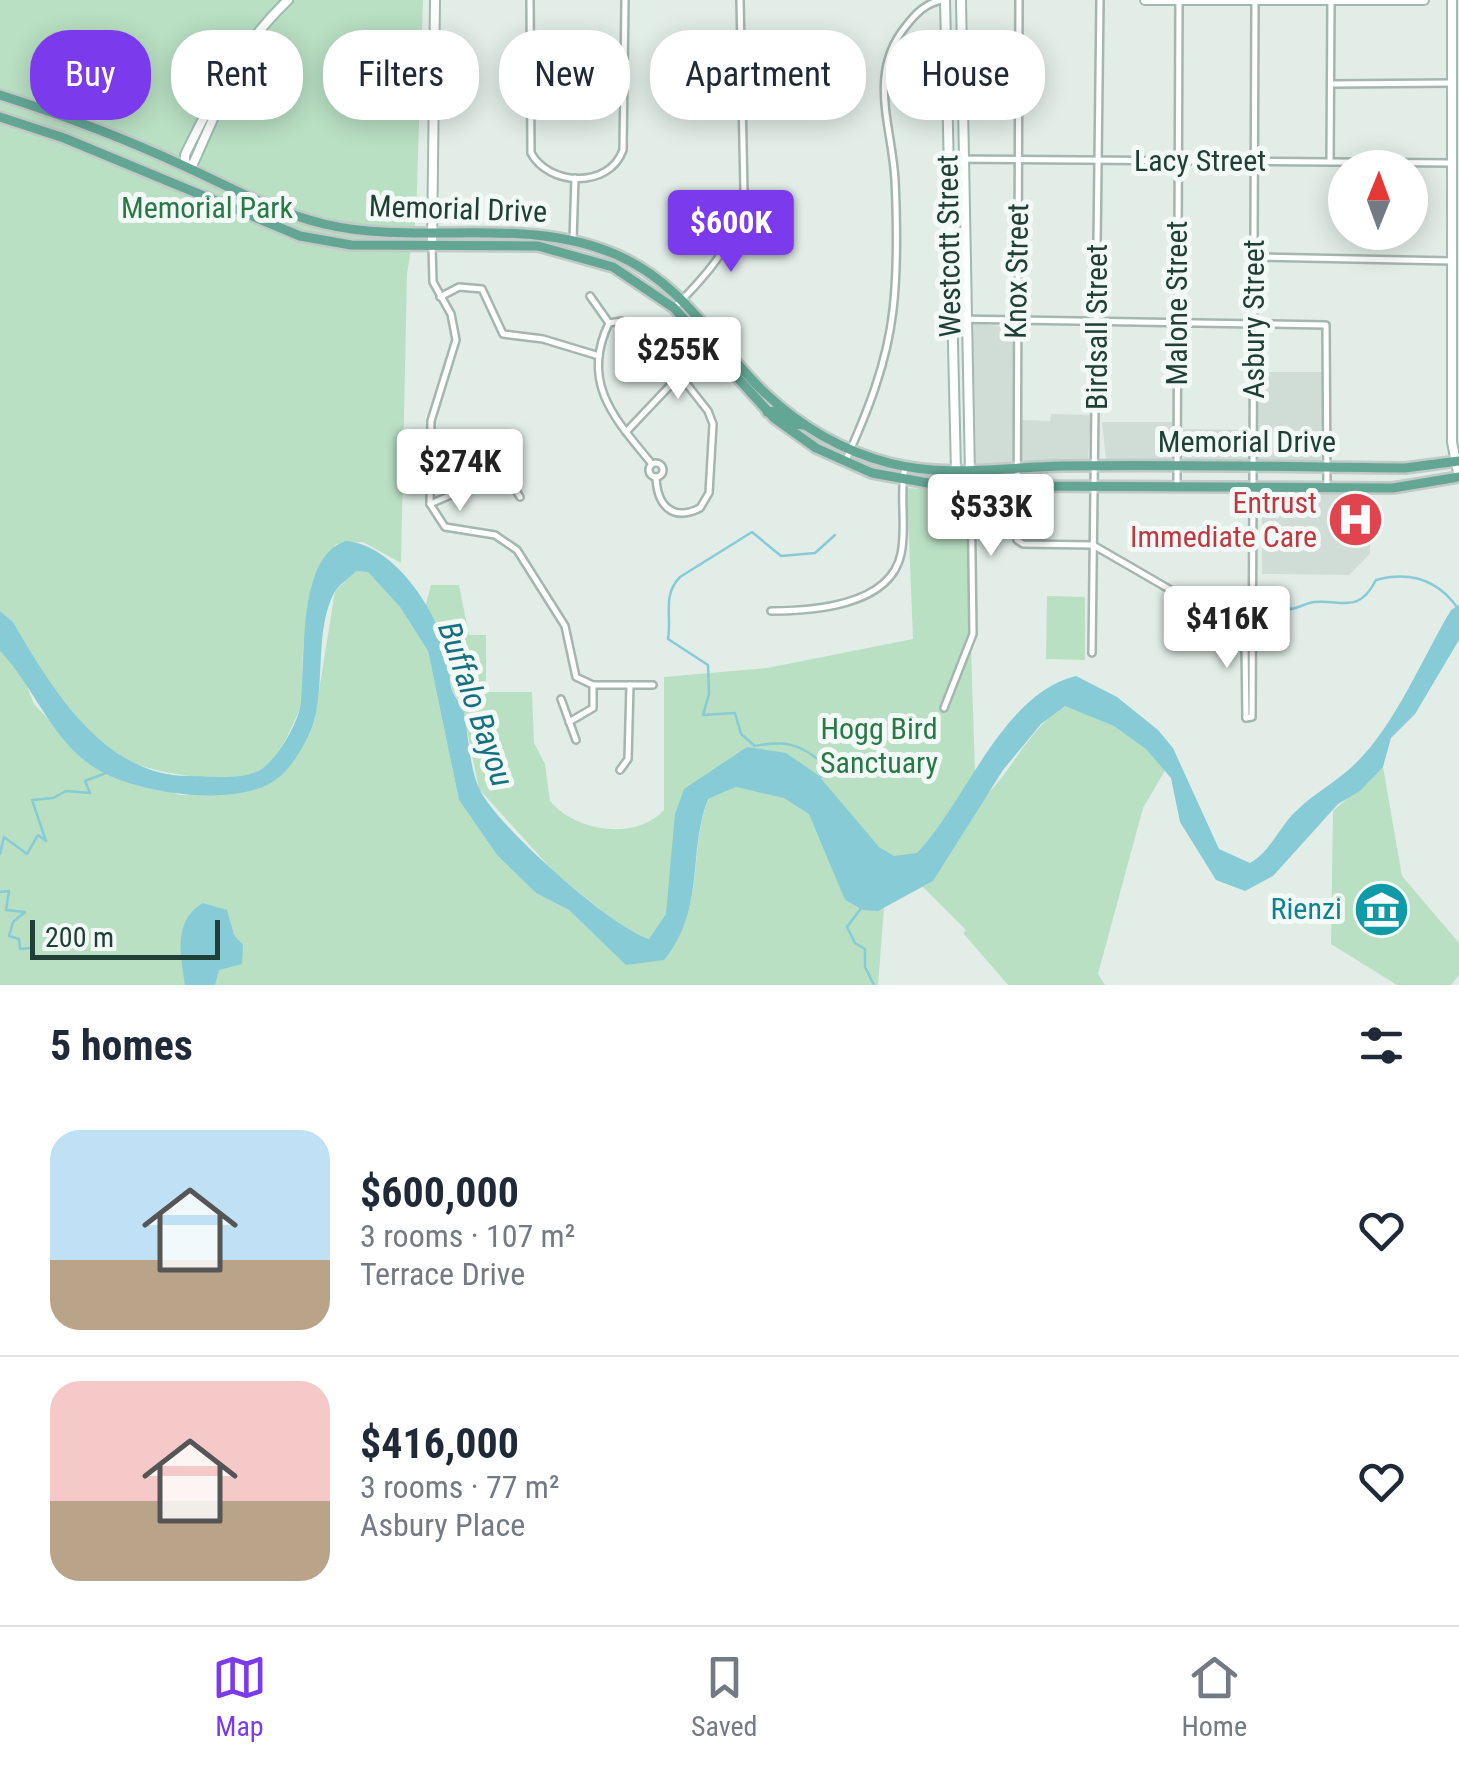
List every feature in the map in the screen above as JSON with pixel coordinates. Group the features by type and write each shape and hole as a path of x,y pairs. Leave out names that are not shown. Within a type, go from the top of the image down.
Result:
{"main road":[{"name":"Memorial Drive","path":"0,96 185,166 305,218 354,230 523,233 573,240 643,268 684,298 765,392 804,425 851,450 905,467 970,472 1096,466 1405,468 1457,462"},
{"name":"Memorial Drive","path":"0,117 300,236 351,245 538,246 592,259 637,279 674,308 767,412 816,448 845,463 902,480 1017,486 1408,488 1459,478"},
{"path":"176,184 185,166"},
{"path":"538,246 566,246 573,240"},
{"path":"637,279 643,268"},
{"path":"713,352 723,343"},
{"path":"767,412 776,411 792,424 804,425"}],"street":[{"path":"185,166 183,160 238,58 261,26 288,0"},
{"path":"435,0 433,282 451,314 456,340 431,421 430,504 445,527 495,535 517,550 566,626 573,674 594,685 653,685"},
{"path":"530,0 531,153 545,170 575,178 601,175 615,166 623,150 625,0"},
{"path":"674,308 723,256 741,213 744,192 740,0"},
{"path":"845,463 882,368 893,312 895,180 884,110 884,72 903,29 928,4 944,0"},
{"name":"Westcott Street","path":"944,0 956,472"},
{"name":"Westcott Street","path":"944,708 973,634 961,0"},
{"name":"Knox Street","path":"1019,0 1018,542 1093,545"},
{"name":"Birdsall Street","path":"1092,653 1100,0"},
{"path":"1146,0 1424,0"},
{"name":"Malone Street","path":"1177,486 1179,0"},
{"name":"Asbury Street","path":"1248,686 1245,645 1252,637 1254,487 1255,0"},
{"path":"1452,0 1459,478"},
{"path":"1330,150 1331,1"},
{"path":"1331,84 1453,82"},
{"name":"Lacy Street","path":"1428,159 1455,158"},
{"name":"Lacy Street","path":"947,159 1328,162"},
{"path":"573,240 575,178"},
{"path":"1254,257 1453,261"},
{"path":"440,297 459,288 482,289 503,334 543,340 599,356"},
{"path":"590,296 609,323 630,325"},
{"path":"950,319 1326,325 1328,488"},
{"path":"609,323 599,356 601,396 652,464 663,467 656,477 658,498 667,510 692,512 707,501 713,424 660,350"},
{"path":"626,432 680,375 713,352"},
{"path":"953,391 967,390"},
{"path":"652,464 649,472 656,477"},
{"path":"771,611 837,605 873,589 890,574 902,551 905,467"},
{"path":"503,481 503,474 511,471 516,476 512,484"},
{"path":"956,472 971,485"},
{"path":"430,504 464,489 503,481 512,484 520,496"},
{"path":"1093,545 1252,637"},
{"path":"569,722 593,708 594,685"},
{"path":"620,770 628,759 630,685"},
{"path":"1248,686 1248,719 1248,686"},
{"path":"561,699 576,740"}],"shaded area":[{"path":"975,323 1015,328 1012,464 976,466 974,462 971,328"},
{"path":"1258,372 1323,372 1321,461 1258,460"},
{"path":"1051,414 1091,415 1088,460 1022,461 1022,420 1050,421"},
{"path":"1102,422 1173,422 1173,458 1168,462 1106,460"},
{"path":"1181,429 1250,430 1249,459 1183,461"},
{"path":"1262,492 1370,493 1370,554 1349,575 1262,574"}],"green space":[{"name":"Memorial Park","path":"0,0 423,0 422,30 323,30 323,120 419,120 416,217 407,274 401,563 363,542 336,544 322,569 309,608 299,711 274,758 248,775 210,778 166,772 128,761 99,741 70,710 13,622 0,611"},
{"name":"Hogg Bird Sanctuary","path":"907,488 966,492 976,803 988,794 1038,729 1065,706 1093,714 1121,729 1166,769 1143,808 1098,974 1105,985 1008,985 963,933 966,930 920,884 893,897 873,899 859,894 848,883 810,813 845,900 863,910 884,908 878,985 0,985 0,651 22,674 34,704 94,767 180,795 246,791 277,779 314,722 335,591 356,571 368,572 400,607 428,651 459,800 497,855 536,893 569,910 626,964 663,960 676,941 691,901 708,799 736,787 783,796 737,782 703,799 688,827 678,898 662,944 662,920 650,939 632,935 554,872 479,789 462,706 452,690 448,654 425,608 431,585 459,585 469,635 486,635 486,692 532,692 534,743 545,764 550,801 561,812 590,826 638,826 664,810 664,677 767,668 913,639"},
{"path":"1047,596 1085,597 1085,660 1046,659"},
{"name":"Rienzi","path":"1383,767 1402,876 1459,943 1459,975 1451,985 1397,985 1331,944 1333,811"}],"water":[{"path":"346,541 364,545 397,567 434,619 448,655 451,688 464,713 476,779 489,805 556,874 610,916 649,939 666,914 675,814 684,789 747,747 786,753 818,775 879,847 894,856 917,853 1006,726 1050,687 1076,676 1117,697 1158,730 1173,748 1219,849 1250,863 1263,853 1295,812 1370,747 1396,710 1451,610 1459,605 1459,640 1415,714 1391,738 1383,767 1360,791 1338,804 1273,876 1245,891 1216,880 1180,822 1171,778 1146,749 1114,726 1065,706 1041,724 1003,770 933,881 878,911 863,910 845,900 809,814 784,798 736,787 708,799 698,840 691,901 677,941 664,960 626,965 569,910 536,893 497,855 459,800 428,651 400,607 368,572 356,571 336,590 328,607 317,706 300,752 278,778 261,788 238,793 160,791 95,768 66,743 0,651 0,611 13,622 44,673 82,723 130,761 157,772 188,776 247,775 263,768 275,755 296,719 301,702 311,588 330,551"},
{"path":"203,903 227,910 234,935 243,945 242,964 219,970 215,985 185,985 183,929 193,911"}],"waterway":[{"path":"821,777 821,762 805,750 782,744 755,746 741,734 735,713 703,715 709,694 708,665 668,639 669,606 671,591 680,577 752,532 781,556 815,553 835,535"},
{"path":"1280,604 1291,609 1314,602 1356,602 1376,580 1412,577 1442,591 1459,610"},
{"path":"0,854 4,837 27,854 38,835 46,841 32,800 53,798 66,791 90,793 85,781 106,773"},
{"path":"0,892 9,891 6,910 25,912 13,922 9,936 19,939 20,949 31,948"},
{"path":"862,907 847,927 855,943 865,949 865,967 874,985"}],"place":[{"name":"Entrust Immediate Care","path":"1356,520"},
{"name":"Rienzi","path":"1381,909"}],"water label":[{"name":"Buffalo Bayou","path":"476,704"}]}
